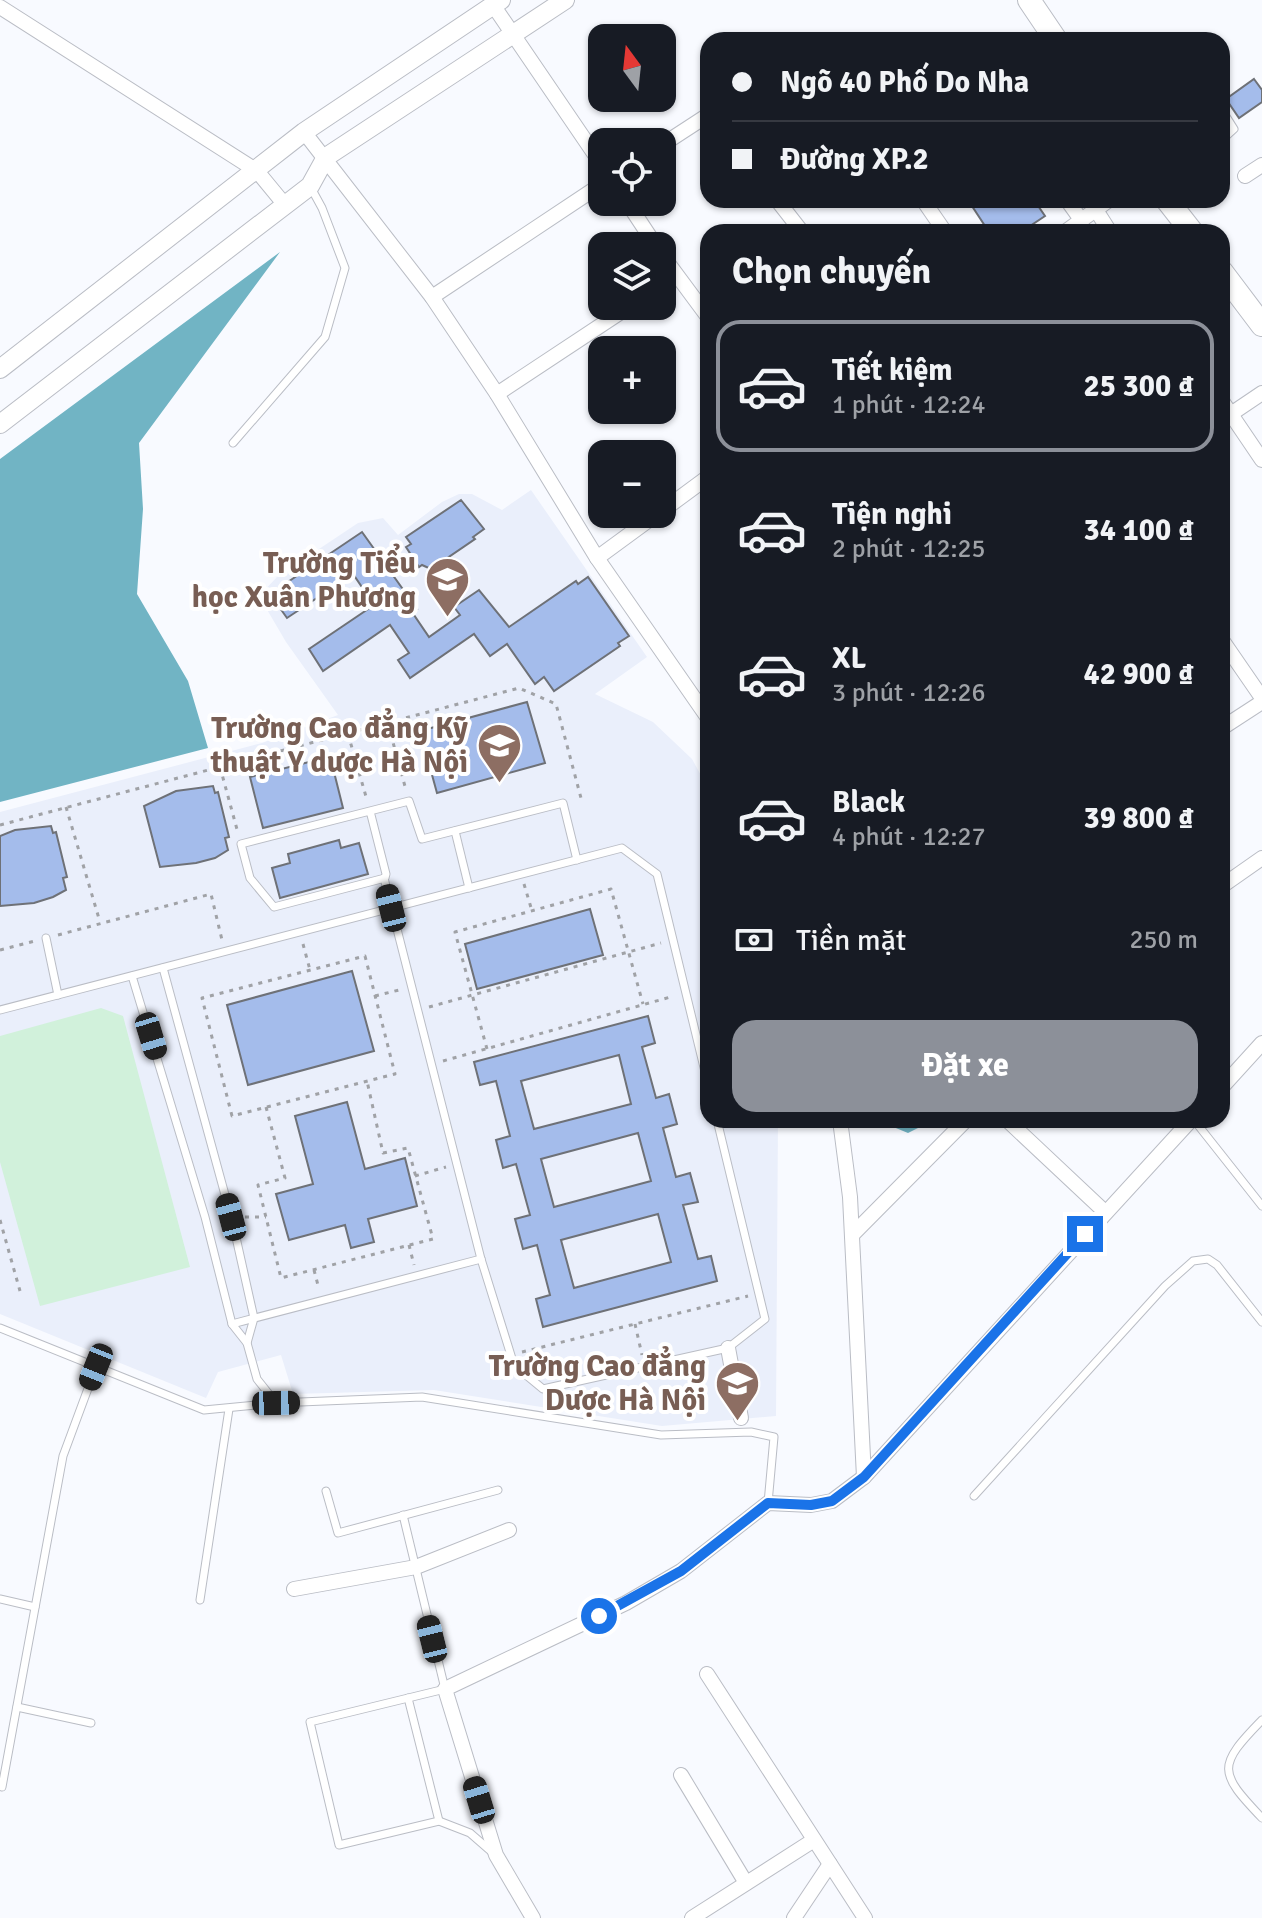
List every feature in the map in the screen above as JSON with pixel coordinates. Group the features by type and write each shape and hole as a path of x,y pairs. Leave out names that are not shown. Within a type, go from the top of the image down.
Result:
{"main road":[{"path":"1029,0 1051,32"},
{"path":"1173,208 1186,224"},
{"path":"1230,283 1262,325"}],"street":[{"path":"0,424 310,186 326,157 565,0"},
{"path":"0,369 304,132 497,3 588,144"},
{"path":"0,7 257,171 285,205"},
{"path":"676,136 700,120"},
{"path":"304,132 432,297 497,394 597,558 700,706"},
{"path":"1245,176 1262,165"},
{"path":"432,297 588,193"},
{"path":"783,208 796,224"},
{"path":"1073,208 1082,221"},
{"path":"1077,224 1099,208"},
{"path":"1096,210 1105,224"},
{"path":"676,276 700,307"},
{"path":"497,394 609,320"},
{"path":"1230,414 1262,393"},
{"path":"1230,422 1262,460"},
{"path":"676,500 700,483"},
{"path":"597,558 638,528"},
{"path":"1230,652 1262,700 1230,722"},
{"path":"1230,880 1262,858"},
{"path":"1230,1078 1262,1043"},
{"path":"841,1128 850,1197 864,1477"},
{"path":"852,1235 958,1128"},
{"path":"1016,1128 1105,1212"},
{"path":"533,1918 496,1855 445,1689 640,1595 681,1571 768,1503 811,1505 832,1501 864,1477 1184,1128"},
{"path":"728,1348 742,1425"},
{"path":"294,1589 416,1567 509,1530"},
{"path":"707,1674 865,1918"},
{"path":"681,1775 746,1883"},
{"path":"692,1918 814,1840"},
{"path":"794,1918 830,1864"}],"lane":[{"path":"233,443 325,337 343,279 345,268 341,253 310,186"},
{"path":"384,878 274,907 250,878 241,844 409,801 422,839 563,803 577,860"},
{"path":"370,811 391,908 481,1259 514,1365 543,1389 728,1348 765,1319 719,1128"},
{"path":"455,831 469,888"},
{"path":"0,1010 622,848 657,874 700,1051"},
{"path":"46,938 58,995"},
{"path":"163,968 233,1224 254,1318 247,1343"},
{"path":"132,976 205,1217 232,1324 247,1343 257,1379 276,1403"},
{"path":"1199,1128 1262,1206"},
{"path":"232,1324 481,1259"},
{"path":"974,1496 1165,1286 1193,1261 1208,1259 1217,1265 1262,1322"},
{"path":"0,1328 204,1410 276,1403 422,1397 661,1435 742,1425 774,1437 768,1503"},
{"path":"2,1787 63,1456 96,1367"},
{"path":"200,1600 229,1409"},
{"path":"326,1491 338,1533 498,1490"},
{"path":"403,1515 445,1689 310,1722 339,1845 439,1821 470,1833 496,1855"},
{"path":"0,1599 35,1607"},
{"path":"408,1698 439,1821"},
{"path":"17,1707 91,1723"},
{"path":"1262,1720 1233,1749 1230,1762 1231,1784 1262,1818"}],"path":[{"path":"0,825 519,688 556,704 581,798 563,803"},
{"path":"388,723 409,801"},
{"path":"348,733 370,811"},
{"path":"220,767 241,844"},
{"path":"66,807 100,923"},
{"path":"520,874 532,911"},
{"path":"487,1049 455,932 611,889 643,1004"},
{"path":"0,950 211,894 225,952"},
{"path":"299,932 310,970"},
{"path":"418,1010 673,940"},
{"path":"365,956 395,1074 232,1116 202,998 310,970 365,956"},
{"path":"375,996 411,987"},
{"path":"431,1064 686,992"},
{"path":"266,1107 285,1178 258,1185 281,1278 433,1239 408,1148 383,1153 367,1081"},
{"path":"415,1176 457,1164"},
{"path":"0,1220 20,1291"},
{"path":"409,1245 418,1277"},
{"path":"314,1270 323,1302"},
{"path":"511,1355 759,1293"},
{"path":"635,1324 645,1366"}],"shaded area":[{"path":"531,490 647,657 595,694 653,722 692,759 700,774 700,1128 778,1128 776,1416 662,1426 434,1390 293,1394 281,1355 218,1372 206,1398 0,1314 0,812 262,743 338,715 286,642 259,596 277,577 358,523 383,518 398,535 442,502 459,494 472,494 502,510"}],"green space":[{"path":"101,1008 123,1016 190,1267 40,1306 0,1162 0,1036"}],"water":[{"path":"280,252 139,443 143,509 137,594 188,681 208,748 0,802 0,459"},
{"path":"896,1128 918,1128 908,1133"}],"building":[{"path":"1254,79 1262,90 1262,102 1239,118 1230,105 1230,96"},
{"path":"973,208 1040,208 1045,216 1033,224 984,224"},
{"path":"461,500 484,529 473,537 475,539 431,569 422,565 419,567 406,547 411,544 406,537"},
{"path":"362,532 417,609 412,612 429,637 460,615 454,607 479,590 509,627 576,581 578,584 588,577 629,636 618,643 620,646 554,691 544,677 535,684 507,644 490,656 474,634 410,678 398,660 409,653 390,625 323,671 309,649 374,605 353,574 287,618 270,594"},
{"path":"527,702 545,763 437,793 420,731"},
{"path":"317,760 320,772 333,768 343,808 263,828 250,777"},
{"path":"213,786 215,793 218,792 229,837 225,838 228,850 215,858 196,863 160,867 144,806 176,791"},
{"path":"51,826 53,833 56,832 67,877 63,878 66,890 34,903 0,906 0,836 15,830"},
{"path":"339,840 341,848 359,843 368,874 280,898 272,868 290,863 288,854"},
{"path":"590,909 603,955 477,989 465,944"},
{"path":"352,971 374,1051 248,1085 227,1005"},
{"path":"648,1016 655,1043 642,1047 656,1098 669,1094 677,1124 663,1128 676,1177 690,1173 698,1202 683,1205 698,1259 711,1256 717,1281 543,1327 536,1299 550,1295 537,1245 523,1249 515,1219 530,1215 516,1164 503,1168 496,1140 510,1136 496,1081 480,1085 474,1062","holes":["619,1055 631,1104 534,1129 521,1081","638,1133 651,1181 554,1207 541,1159","658,1214 671,1262 574,1288 561,1240"]},
{"path":"347,1102 365,1169 405,1158 417,1206 368,1219 374,1242 351,1248 345,1225 289,1240 276,1194 313,1184 295,1116"}],"place":[{"name":"Trường Tiểu học Xuân Phương","path":"447,619"},
{"name":"Trường Cao đẳng Kỹ thuật Y dược Hà Nội","path":"499,784"},
{"name":"Trường Cao đẳng Dược Hà Nội","path":"737,1422"}],"route":[{"path":"599,1616 681,1571 768,1503 811,1505 832,1501 864,1477 1085,1234"}]}
